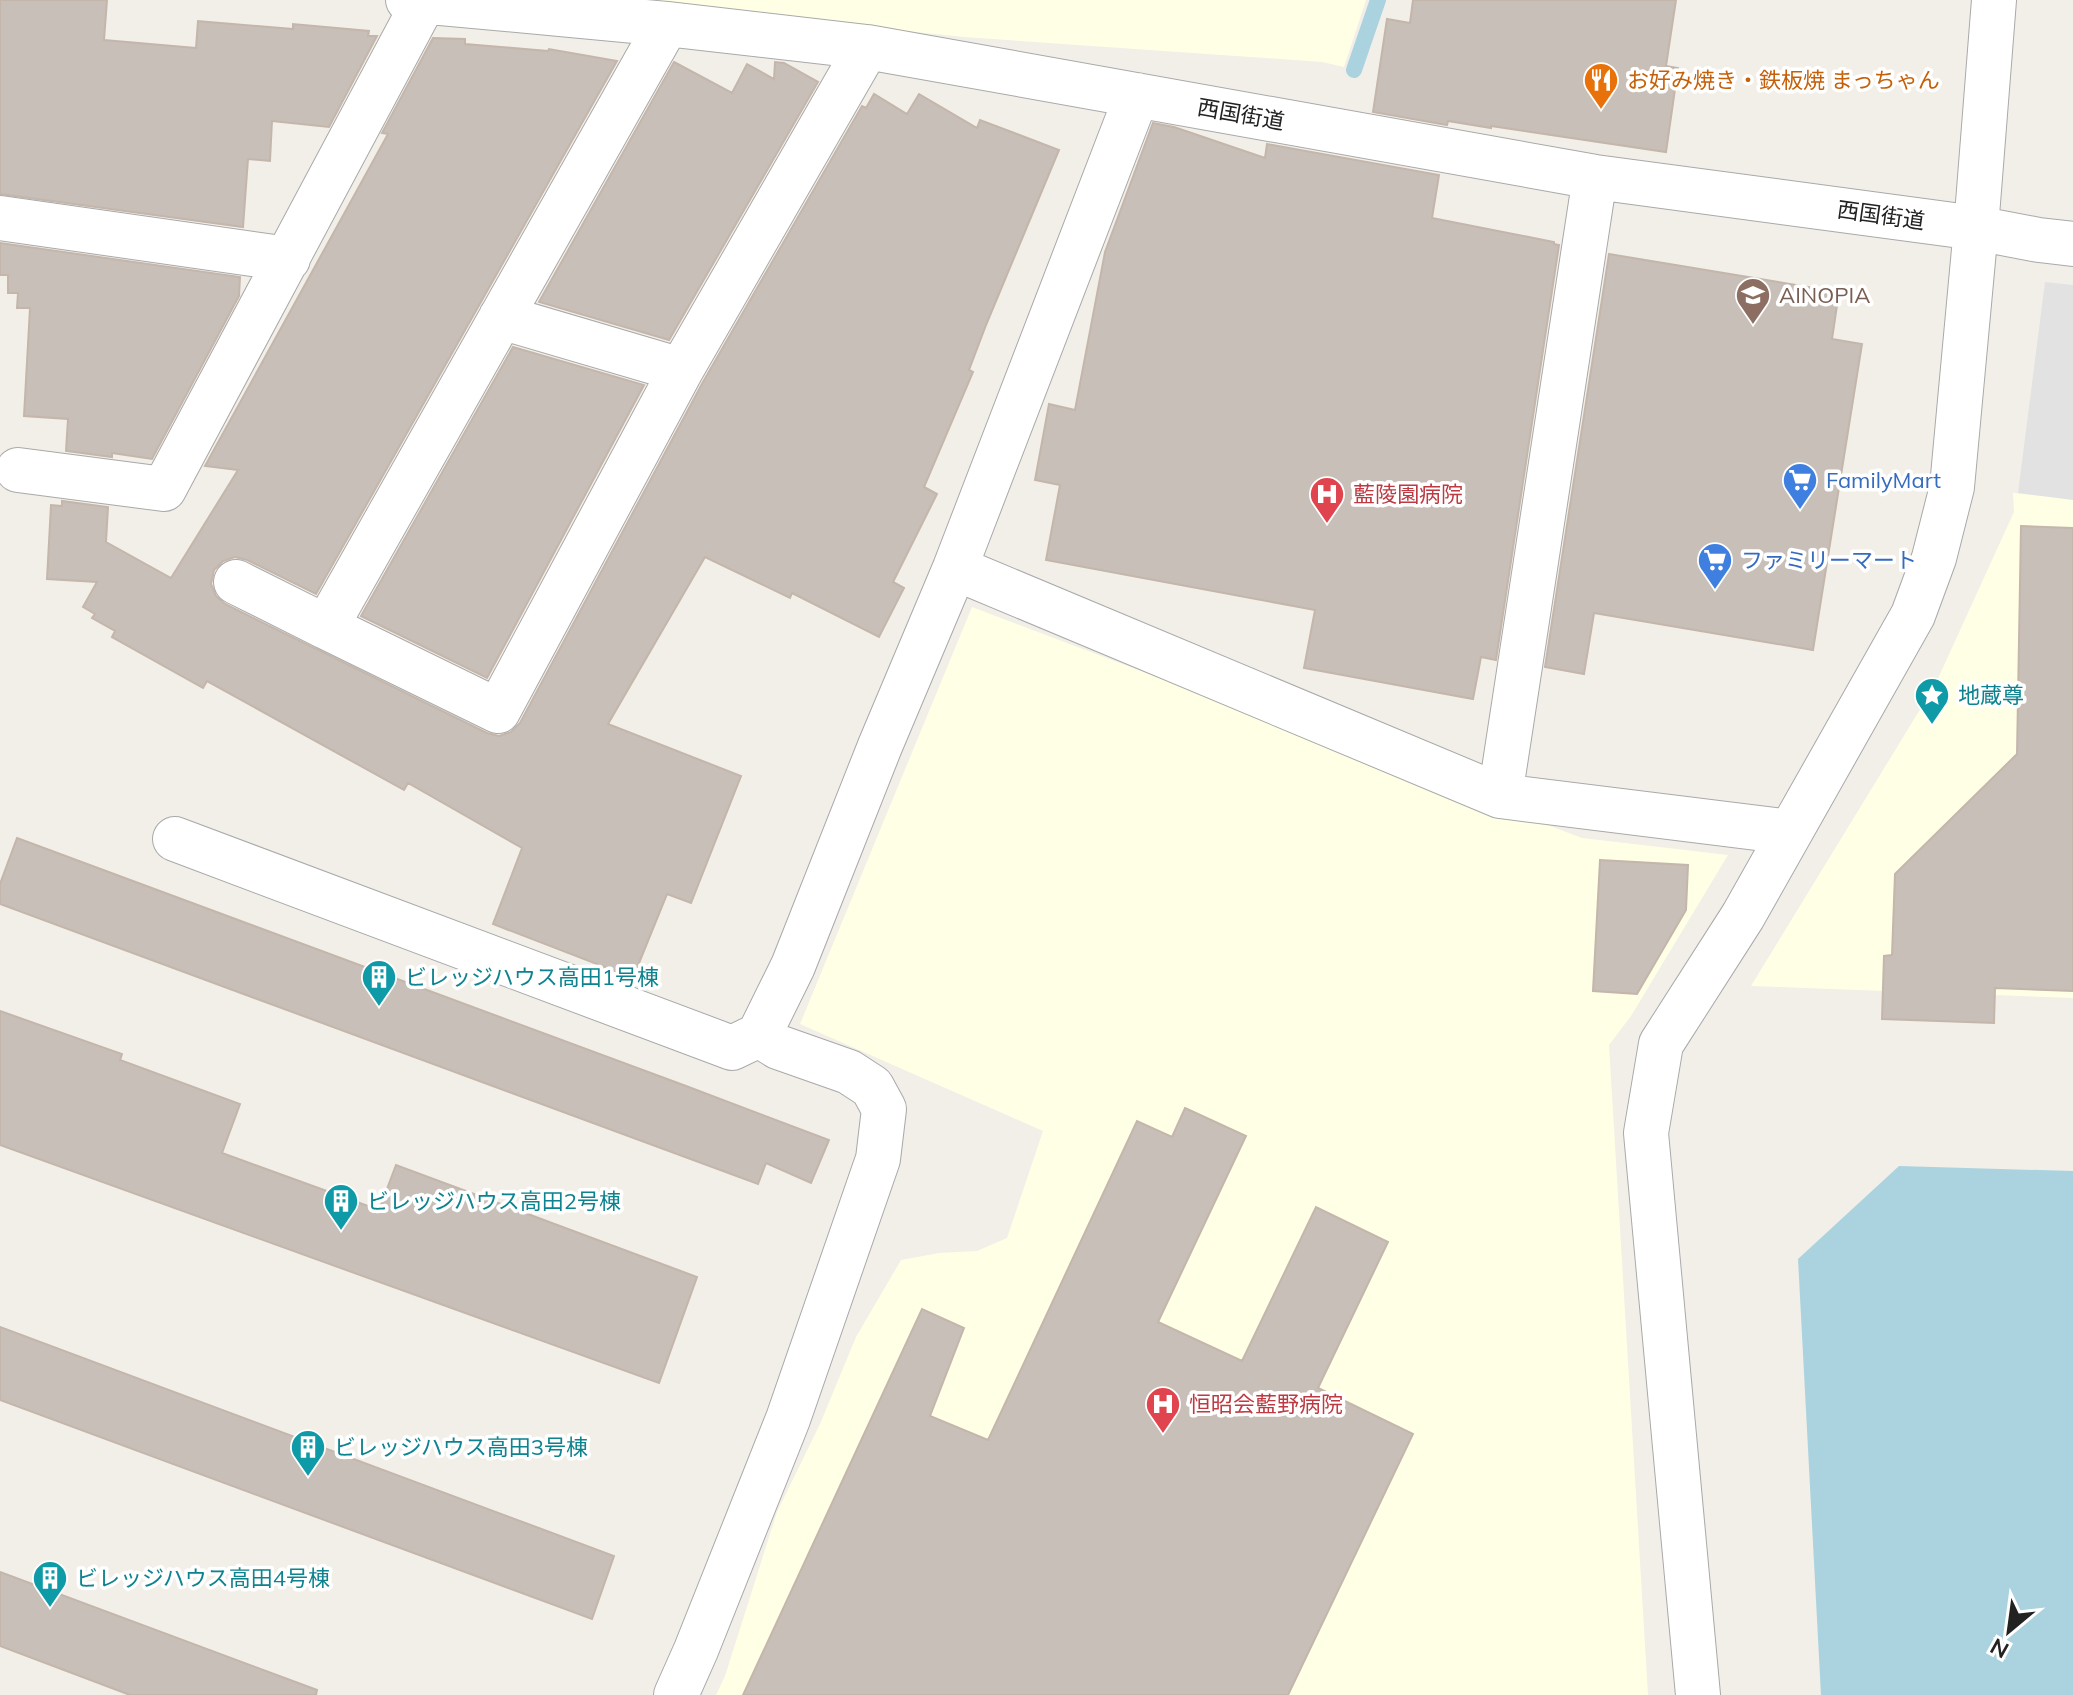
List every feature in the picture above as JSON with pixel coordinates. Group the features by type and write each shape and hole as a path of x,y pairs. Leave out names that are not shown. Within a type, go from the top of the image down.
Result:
{"street":[{"path":"18,470 164,489 288,259 419,0"},
{"name":"西国街道","path":"419,0 867,47 1595,177 2073,244"},
{"path":"1698,1695 1646,1133 1661,1044 1743,916 1913,615 1934,558 1952,487 1994,0"},
{"path":"326,627 667,24"},
{"path":"236,582 498,711 681,370 867,47"},
{"path":"175,839 732,1048 759,1035 793,966 955,568 1137,95"},
{"path":"1500,796 1595,177"},
{"path":"0,218 288,259"},
{"path":"501,317 681,370"},
{"path":"955,568 1500,796 1790,832"},
{"path":"676,1695 788,1419 878,1159 884,1109 872,1087 849,1072 778,1047 759,1035"}],"shaded area":[{"path":"604,0 1366,0 1344,67 1322,62 964,37"},
{"path":"2045,282 2073,285 2073,500 2018,493"},
{"path":"2013,493 2073,499 2073,998 1751,986 1935,685 2014,512"},
{"path":"972,607 1582,838 1728,855 1631,1016 1609,1045 1648,1695 716,1695 725,1676 777,1512 820,1424 856,1337 901,1260 939,1253 977,1251 1007,1238 1043,1131 800,1024"}],"water":[{"path":"1899,1166 2073,1171 2073,1695 1821,1695 1798,1259"}],"building":[{"path":"0,0 107,0 104,40 196,48 198,21 293,29 293,24 369,31 368,36 377,36 329,127 272,121 270,161 248,159 243,227 0,194"},
{"path":"1413,0 1676,0 1666,66 1678,68 1666,152 1491,126 1448,121 1447,125 1373,112 1387,19 1410,23"},
{"path":"433,38 465,39 465,44 549,49 617,61 316,594 235,557 223,561 214,570 211,584 216,596 225,604 487,733 499,736 511,732 520,723 703,382 862,106 866,108 874,94 907,114 919,94 977,128 980,120 1059,150 986,325 969,370 973,372 924,487 937,494 893,582 904,588 879,637 792,593 790,598 705,557 608,724 741,776 691,903 667,894 633,978 493,924 522,848 408,783 404,790 207,681 203,688 112,637 115,631 92,618 95,614 83,607 97,582 47,579 51,505 62,506 62,501 108,507 106,542 171,578 238,470 205,466 388,134 382,133"},
{"path":"674,62 732,93 747,64 774,79 775,62 784,63 818,82 669,340 539,302"},
{"path":"1153,123 1174,127 1265,158 1267,144 1439,175 1432,218 1559,245 1496,660 1481,657 1473,699 1304,668 1315,610 1046,560 1060,485 1035,480 1049,404 1075,410 1105,252"},
{"path":"0,243 240,277 239,296 152,459 66,451 68,419 24,416 30,308 17,308 18,293 8,293 8,275 0,275"},
{"path":"1609,254 1839,292 1832,339 1862,344 1813,650 1594,613 1584,674 1545,667"},
{"path":"513,347 644,385 487,678 361,616"},
{"path":"2021,526 2073,528 2073,991 1995,988 1994,1023 1882,1019 1884,956 1892,955 1895,874 2017,754"},
{"name":"ビレッジハウス高田1号棟","path":"17,838 829,1140 811,1183 766,1163 758,1184 0,904 0,884"},
{"path":"1600,860 1688,865 1686,910 1637,994 1593,991"},
{"name":"ビレッジハウス高田2号棟","path":"0,1011 122,1054 120,1060 240,1104 222,1153 379,1210 396,1165 697,1277 659,1383 0,1145"},
{"path":"1185,1108 1246,1136 1158,1322 1242,1361 1316,1207 1388,1242 1318,1388 1413,1434 1288,1695 743,1695 922,1309 964,1328 930,1416 988,1440 1137,1121 1172,1137"},
{"name":"ビレッジハウス高田3号棟","path":"0,1327 614,1556 592,1619 0,1400"},
{"name":"ビレッジハウス高田4号棟","path":"0,1572 317,1690 316,1695 130,1695 0,1646"}],"waterway":[{"path":"1354,70 1378,0"}],"place":[{"name":"お好み焼き・鉄板焼 まっちゃん","path":"1601,111"},
{"name":"AINOPIA","path":"1753,326"},
{"name":"FamilyMart","path":"1800,511"},
{"name":"藍陵園病院","path":"1327,525"},
{"name":"ファミリーマート","path":"1715,591"},
{"name":"地蔵尊","path":"1932,726"},
{"name":"ビレッジハウス高田1号棟","path":"379,1008"},
{"name":"ビレッジハウス高田2号棟","path":"341,1232"},
{"name":"恒昭会藍野病院","path":"1163,1435"},
{"name":"ビレッジハウス高田3号棟","path":"308,1478"},
{"name":"ビレッジハウス高田4号棟","path":"50,1609"}]}
